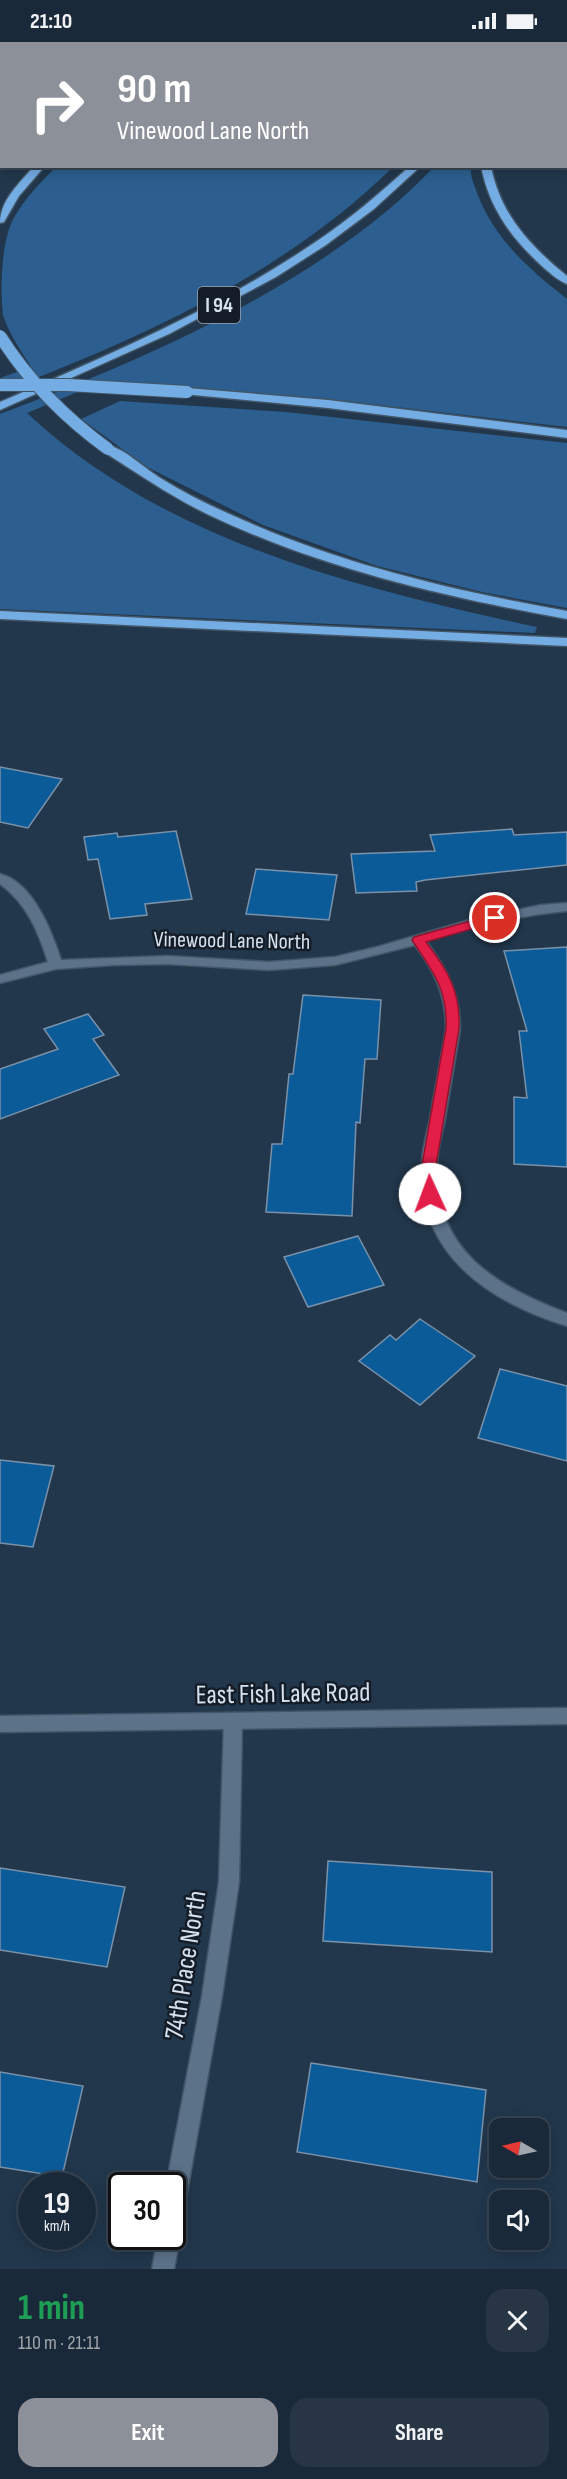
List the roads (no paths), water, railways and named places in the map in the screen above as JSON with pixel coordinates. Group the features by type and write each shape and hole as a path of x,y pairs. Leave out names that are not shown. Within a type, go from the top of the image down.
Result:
{"highway":[{"path":"0,220 15,195 38,168"},
{"name":"I 94","path":"0,406 159,337 267,279 337,234 393,189 414,168"},
{"path":"487,168 496,204 514,231 529,248 567,281"},
{"path":"0,336 23,373 60,413 137,470 215,513 292,544 421,584 525,608 567,615"},
{"path":"0,384 68,385 187,392 347,406 567,434"},
{"path":"0,615 567,642"}],"street":[{"path":"0,878 10,884 38,915 56,965"},
{"name":"Vinewood Lane North","path":"0,979 56,965 168,960 269,966 307,965 335,961 473,923 541,909 567,907"},
{"path":"418,940 435,962 447,985 454,1007 453,1029 429,1165 430,1194 439,1227 462,1261 494,1288 533,1308 567,1320"},
{"name":"East Fish Lake Road","path":"0,1724 567,1716"},
{"name":"74th Place North","path":"180,2172 212,1996 229,1882 233,1722"},
{"path":"163,2269 166,2250"}]}
